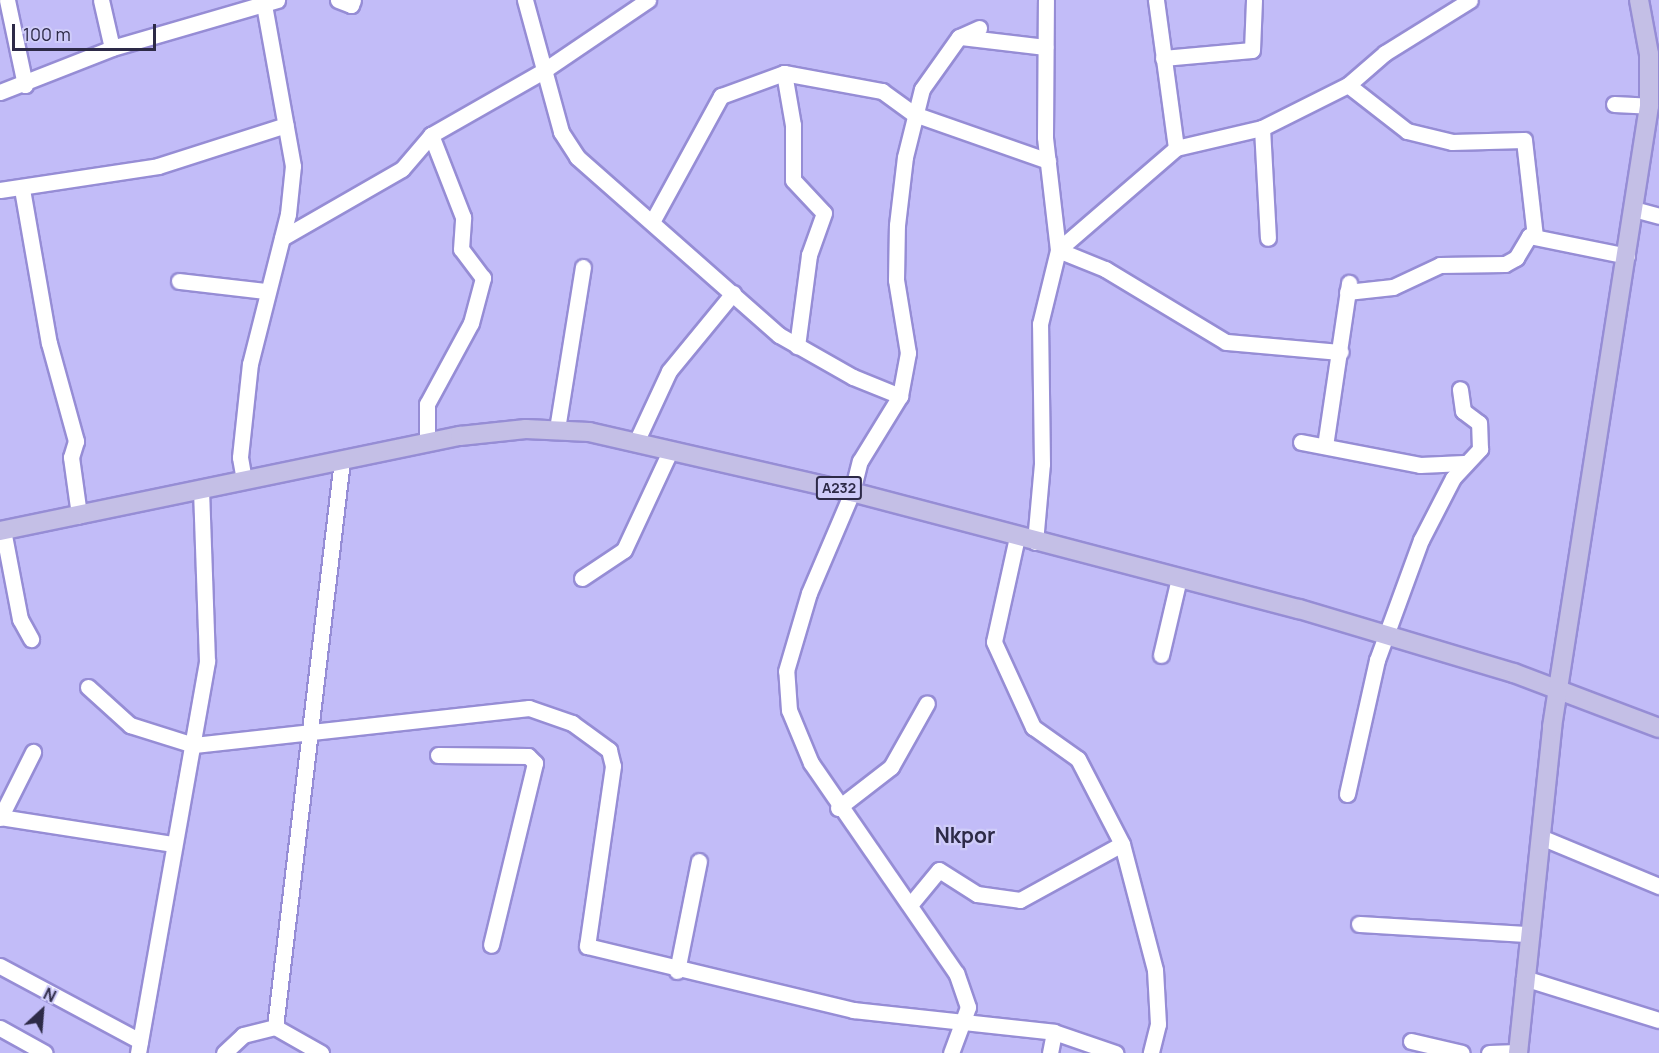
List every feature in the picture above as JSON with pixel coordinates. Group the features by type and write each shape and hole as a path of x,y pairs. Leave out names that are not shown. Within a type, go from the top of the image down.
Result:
{"main road":[{"path":"1518,1053 1527,934 1543,838 1558,688 1636,210 1649,106 1649,54 1639,0"},
{"name":"A232","path":"2,530 427,442 557,429 637,440 852,492 1035,542 1179,578 1388,635 1558,688 1659,728"}],"street":[{"path":"7,0 25,85"},
{"path":"101,0 112,48"},
{"path":"338,0 351,5 353,0"},
{"path":"525,0 543,71 566,144 733,293 797,346 900,396"},
{"path":"282,238 402,169 432,135 543,71 648,0"},
{"path":"1035,542 1042,465 1040,324 1058,250 1048,162 1046,0"},
{"path":"1156,0 1176,148"},
{"path":"1163,58 1252,50 1254,0"},
{"path":"1058,250 1176,148 1262,128 1348,85 1385,53 1470,0"},
{"path":"0,92 25,85 112,48 268,1 292,166 282,238 266,291 243,413 244,480"},
{"path":"951,1053 964,1026 968,1007 956,973 910,904 838,808 789,710 786,671 809,593 852,492 860,461 900,396 908,353 896,280 897,225 915,114 922,89 960,37 980,28"},
{"path":"960,37 1045,46"},
{"path":"652,222 721,96 784,73 882,91 915,114 1048,162"},
{"path":"784,73 793,125 793,180 824,213 809,255 797,346"},
{"path":"1348,85 1407,131 1452,142 1524,140 1535,236"},
{"path":"1614,104 1649,106"},
{"path":"0,190 22,189 158,166 286,125"},
{"path":"1262,128 1268,238"},
{"path":"427,442 427,404 471,323 483,278 461,249 463,217 432,135"},
{"path":"22,189 49,343 76,441 71,457 79,515"},
{"path":"1636,210 1659,216"},
{"path":"1535,236 1627,256"},
{"path":"1325,446 1341,351 1348,286 1393,287 1440,265 1505,264 1535,236"},
{"path":"1058,250 1106,268 1226,342 1341,351"},
{"path":"557,429 583,267"},
{"path":"179,281 266,291"},
{"path":"637,440 669,371 733,293"},
{"path":"1347,794 1377,660 1429,522 1464,463 1482,443 1476,419 1463,411 1460,389"},
{"path":"1301,442 1420,465 1464,463"},
{"path":"582,578 624,550 671,449"},
{"path":"275,1027 342,460"},
{"path":"0,966 139,1047 172,844 194,745 207,662 201,489"},
{"path":"2,530 20,619 31,639"},
{"path":"1017,537 995,628 998,654 1033,727 1078,759 1093,780 1122,844 1155,970 1158,1024 1151,1053"},
{"path":"1161,655 1179,578"},
{"path":"88,687 130,725 194,745 308,736 529,708 572,723 609,750 613,766 587,946 677,970 853,1010 964,1026 1054,1032 1114,1053"},
{"path":"838,808 891,767 927,703"},
{"path":"33,752 0,818 172,844"},
{"path":"438,755 528,756 535,763 491,945"},
{"path":"1543,838 1659,886"},
{"path":"910,904 939,870 977,894 1020,900 1122,844"},
{"path":"677,970 699,861"},
{"path":"1359,924 1527,934"},
{"path":"1524,978 1659,1020"},
{"path":"224,1053 243,1035 275,1027 321,1053"},
{"path":"0,1028 45,1053"},
{"path":"1050,1053 1054,1032"},
{"path":"1411,1041 1462,1053"},
{"path":"1489,1053 1518,1053"}],"district":[{"name":"Nkpor","path":"965,835"}]}
